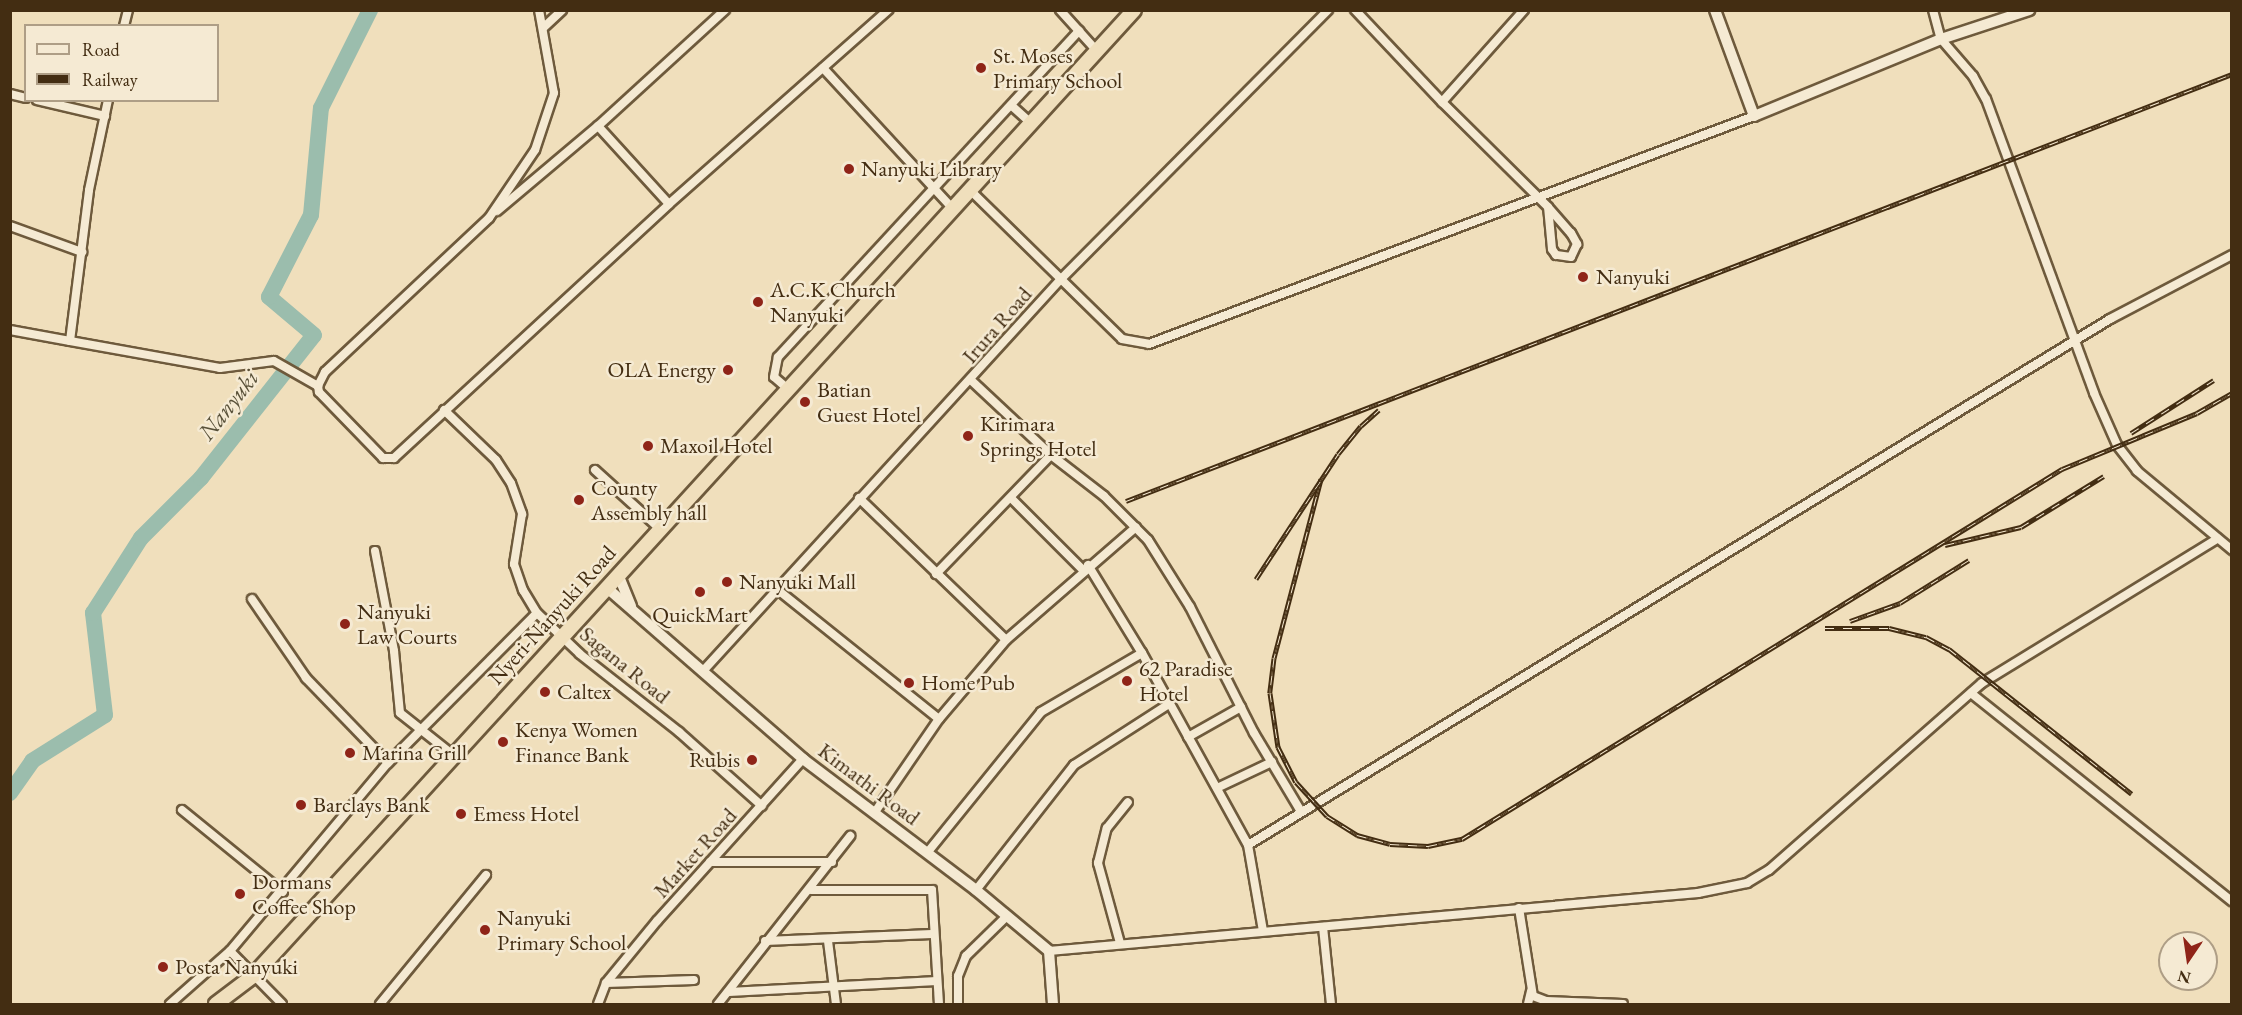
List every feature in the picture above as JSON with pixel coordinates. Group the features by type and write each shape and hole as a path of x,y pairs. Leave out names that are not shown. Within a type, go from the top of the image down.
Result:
{"highway":[{"name":"Nyeri-Nanyuki Road","path":"216,1005 253,976 659,528 971,191 1134,10"}],"street":[{"path":"489,218 535,150 549,112 554,83 540,10"},
{"path":"543,28 562,10"},
{"path":"725,10 598,126 489,218 325,372 318,386 319,392 382,458 394,458 669,204 888,10"},
{"path":"1060,10 1097,51"},
{"name":"Irura Road","path":"703,672 859,498 972,381 1061,279 1328,10"},
{"path":"1356,10 1536,199 1548,207 1577,244 1571,257 1562,258 1552,249 1548,207"},
{"path":"1442,102 1524,10"},
{"path":"1715,10 1754,116"},
{"path":"1933,10 1941,39 1973,76 1986,99 2094,393 2123,453 2137,471 2232,550"},
{"path":"971,191 1122,339 1149,344 1754,116 1941,39 2029,10"},
{"path":"788,389 774,377 778,357 1079,31"},
{"path":"823,68 953,209"},
{"path":"46,102 105,116"},
{"path":"70,341 82,252 108,102"},
{"path":"1012,106 1031,123"},
{"path":"598,126 669,204"},
{"path":"10,226 82,252"},
{"path":"1248,845 1300,810 2076,340 2232,255"},
{"path":"10,330 220,368 247,367 266,360 283,364 318,386"},
{"path":"972,381 1051,455 1136,527 1190,607 1241,707 1300,810"},
{"name":"Sagana Road","path":"444,410 496,460 511,483 522,514 514,564 523,590 537,613 561,637 679,732 762,806"},
{"path":"936,574 1051,455"},
{"path":"595,470 659,528"},
{"path":"859,498 1006,640"},
{"path":"1011,498 1085,568 1142,653 1248,845 1263,931"},
{"path":"874,812 939,719 1006,640 1085,568 1136,527"},
{"path":"1053,1005 1049,951 1698,893 1747,883 1776,864 1971,693 2023,655 2217,539"},
{"path":"375,551 394,651 400,713 420,732 453,755"},
{"name":"Kimathi Road","path":"618,574 631,607"},
{"name":"Kimathi Road","path":"606,587 803,759 976,890 1049,951"},
{"path":"778,590 939,719"},
{"path":"252,599 306,678 388,763"},
{"path":"170,1005 230,951 283,892 388,763 537,613"},
{"path":"927,853 1041,712 1142,653"},
{"path":"1971,693 2232,901"},
{"path":"976,890 1074,765 1169,704"},
{"path":"1188,737 1241,707"},
{"name":"Market Road","path":"598,1005 606,983 710,862 803,759"},
{"path":"1217,788 1272,762"},
{"path":"1120,943 1098,863 1107,828 1128,802"},
{"path":"182,810 283,892"},
{"path":"718,1005 765,942 811,890 850,836"},
{"path":"710,862 832,862"},
{"path":"380,1005 486,875"},
{"path":"811,890 930,889 939,1005"},
{"path":"1519,908 1531,991 1528,1005"},
{"path":"958,1005 958,976 966,956 1006,917"},
{"path":"1323,927 1331,1005"},
{"path":"765,942 828,941 932,934"},
{"path":"828,941 836,1005"},
{"path":"230,951 282,1005"},
{"path":"606,983 694,980"},
{"path":"729,992 937,981"},
{"path":"1531,991 1546,1001 1623,1005"}],"waterway":[{"name":"Nanyuki","path":"10,793 32,761 105,715 93,613 141,538 201,478 314,335 269,297 311,215 321,108 370,10"}],"railway":[{"path":"1126,501 2232,74"},
{"path":"2131,433 2214,380"},
{"path":"1321,479 1274,658 1270,693 1278,747 1296,782 1327,816 1357,835 1390,844 1428,846 1462,839 2062,469 2197,413 2232,393"},
{"path":"1256,579 1338,454 1361,426 1379,410"},
{"path":"1945,545 2021,527 2104,476"},
{"path":"1850,621 1900,603 1969,560"},
{"path":"1825,628 1889,628 1926,637 1949,649 2132,794"}],"place":[{"name":"St. Moses Primary School","path":"981,68"},
{"name":"Nanyuki Library","path":"849,169"},
{"name":"Nanyuki","path":"1583,277"},
{"name":"A.C.K Church Nanyuki","path":"758,302"},
{"name":"OLA Energy","path":"728,370"},
{"name":"Batian Guest Hotel","path":"805,402"},
{"name":"Kirimara Springs Hotel","path":"968,436"},
{"name":"Maxoil Hotel","path":"648,446"},
{"name":"County Assembly hall","path":"579,500"},
{"name":"Nanyuki Mall","path":"727,582"},
{"name":"QuickMart","path":"700,592"},
{"name":"Nanyuki Law Courts","path":"345,624"},
{"name":"62 Paradise Hotel","path":"1127,681"},
{"name":"Home Pub","path":"909,683"},
{"name":"Caltex","path":"545,692"},
{"name":"Kenya Women Finance Bank","path":"503,742"},
{"name":"Marina Grill","path":"350,753"},
{"name":"Rubis","path":"752,760"},
{"name":"Barclays Bank","path":"301,805"},
{"name":"Emess Hotel","path":"461,814"},
{"name":"Dormans Coffee Shop","path":"240,894"},
{"name":"Nanyuki Primary School","path":"485,930"},
{"name":"Posta Nanyuki","path":"163,967"}]}
